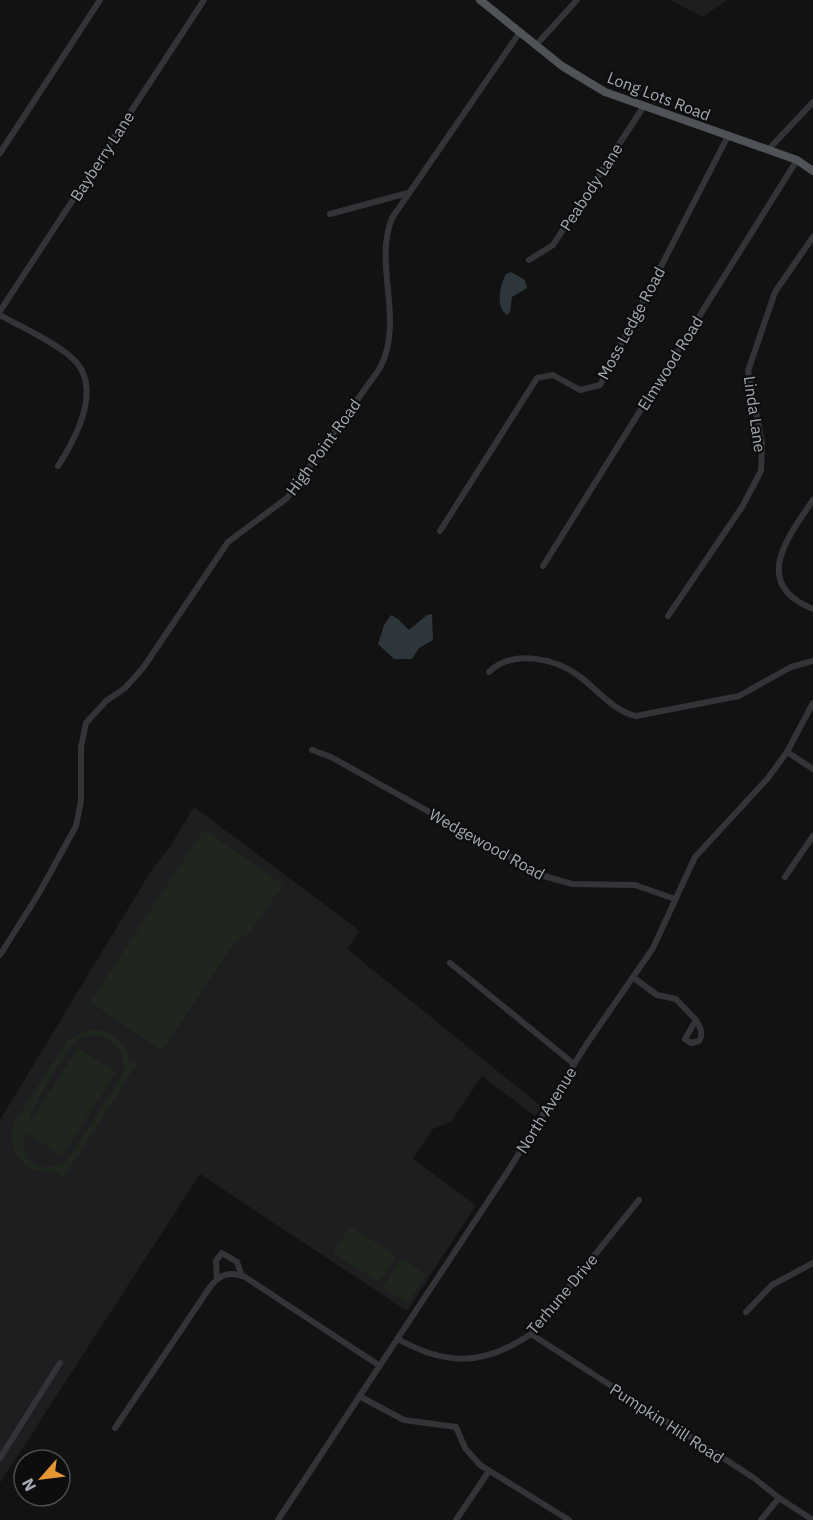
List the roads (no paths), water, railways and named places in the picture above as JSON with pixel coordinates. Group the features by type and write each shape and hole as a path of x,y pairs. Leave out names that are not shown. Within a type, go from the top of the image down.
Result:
{"main road":[{"name":"Long Lots Road","path":"480,0 562,66 596,87 797,160 813,171"}],"street":[{"path":"0,153 100,0"},
{"name":"Bayberry Lane","path":"0,313 204,0"},
{"path":"537,44 577,0"},
{"name":"High Point Road","path":"0,955 38,895 76,826 81,801 81,747 86,723 106,701 125,688 143,668 228,542 287,498 380,368 388,352 391,330 385,239 392,218 520,32"},
{"path":"768,150 813,102"},
{"name":"Peabody Lane","path":"529,260 553,245 644,106"},
{"name":"Moss Ledge Road","path":"440,531 537,378 553,375 580,390 600,385 728,136"},
{"name":"Elmwood Road","path":"543,566 797,160"},
{"path":"330,214 409,192"},
{"name":"Linda Lane","path":"668,616 742,507 761,471 762,443 748,371 775,292 813,237"},
{"path":"0,313 72,358 81,369 87,407 70,447 58,466"},
{"path":"813,500 783,545 778,568 783,588 789,596 813,609"},
{"path":"489,672 501,663 518,658 531,658 561,666 577,674 622,712 636,716 739,696 791,667 813,661"},
{"name":"North Avenue","path":"278,1520 398,1339 574,1064 634,978 662,932 695,857 755,794 787,752 813,703"},
{"name":"Wedgewood Road","path":"312,750 331,757 544,876 572,884 635,885 675,899"},
{"path":"787,752 813,769"},
{"path":"785,877 813,837"},
{"path":"450,963 574,1064"},
{"path":"634,978 657,995 676,999 696,1020"},
{"name":"Terhune Drive","path":"398,1339 442,1359 470,1359 504,1350 531,1334 639,1200"},
{"path":"217,1278 216,1261 222,1253 237,1262 242,1276"},
{"path":"746,1312 772,1285 813,1263"},
{"path":"115,1428 217,1278 228,1274 242,1276 380,1366"},
{"name":"Pumpkin Hill Road","path":"531,1334 754,1478 813,1520"},
{"path":"0,1458 60,1363"},
{"path":"359,1396 404,1420 456,1427 473,1458 489,1471 569,1520"},
{"path":"456,1520 489,1471"},
{"path":"761,1520 779,1498"}]}
